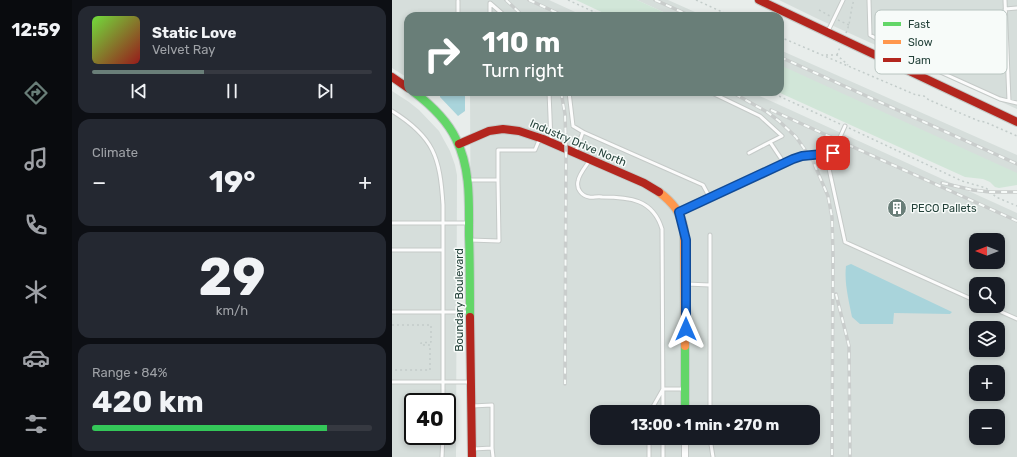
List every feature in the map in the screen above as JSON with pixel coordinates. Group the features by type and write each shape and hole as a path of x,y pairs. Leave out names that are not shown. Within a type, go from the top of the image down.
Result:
{"street":[{"path":"759,0 875,54"},
{"path":"917,74 1017,122"},
{"path":"392,77 404,85"},
{"name":"Boundary Boulevard","path":"421,96 448,125 459,144 464,157 468,180 470,223 470,382 472,453"},
{"name":"Industry Drive North","path":"459,144 482,133 503,129 526,132 552,142 651,187 667,199 679,212"},
{"path":"679,212 685,233 685,405"},
{"path":"685,445 685,457"}],"lane":[{"path":"828,32 843,0"},
{"path":"869,0 870,35 875,38"},
{"path":"1005,0 1005,9 1017,8"},
{"path":"458,1 458,12"},
{"path":"490,12 490,3 500,12"},
{"path":"1007,52 1009,101"},
{"path":"945,74 1000,99 1017,103"},
{"path":"549,96 552,142"},
{"path":"569,96 573,126 582,132 703,185 710,198"},
{"path":"719,96 752,111 772,126 782,136 749,153"},
{"path":"392,111 419,130 425,137 432,148 437,161 442,184 443,393"},
{"path":"845,126 828,164 845,242 969,298"},
{"path":"575,153 582,132"},
{"path":"470,240 499,241 498,150 535,150 540,138"},
{"path":"770,142 784,163"},
{"path":"679,212 802,156 833,153"},
{"path":"590,160 578,180 578,188 583,195 592,197 617,197 636,200 653,210 659,219 662,228 663,405"},
{"path":"468,180 498,180"},
{"path":"392,223 470,223"},
{"path":"710,235 710,405"},
{"path":"392,250 443,250"},
{"path":"686,284 710,285"},
{"path":"392,312 470,312"},
{"path":"1004,313 1017,319"},
{"path":"392,382 470,382"},
{"path":"663,389 686,389"},
{"path":"654,405 663,389"},
{"path":"471,406 492,406 493,457"},
{"path":"442,445 442,457"},
{"path":"649,445 649,457"},
{"path":"663,445 663,457"},
{"path":"711,445 713,457"},
{"path":"472,453 492,448"}],"path":[{"path":"568,0 594,12"},
{"path":"696,0 723,12"},
{"path":"844,39 849,25 854,0"},
{"path":"784,39 1017,136"},
{"path":"824,55 837,55 849,66"},
{"path":"779,96 962,181 986,188 996,197 1017,206"},
{"path":"392,325 431,325 431,342 421,343 421,345 430,345 430,370 392,370"}],"shaded area":[{"path":"392,0 549,0 575,12 404,12 404,76 392,68"},
{"path":"637,0 668,0 695,12 663,12"},
{"path":"779,0 1017,0 1017,109 940,74 1007,74 1007,10 875,10 875,45"},
{"path":"784,52 1017,155 1017,174 784,68"},
{"path":"392,91 419,110 439,131 450,151 457,175 456,457 392,457"},
{"path":"470,96 760,96 1017,213 1017,457 472,457"}],"green space":[{"path":"576,0 637,0 663,12 602,12"},
{"path":"784,67 1017,173 1017,185 999,188 983,179 965,177 784,95"}],"water":[{"path":"465,96 465,111 458,116 440,97"},
{"path":"851,264 952,312 950,314 894,313 893,324 860,324 852,317 847,292 846,266"}],"railway":[{"path":"506,0 519,12"},
{"path":"529,0 555,12"},
{"path":"655,0 682,12"},
{"path":"784,59 1017,164"},
{"path":"562,96 565,114 566,149 565,384"},
{"path":"739,96 767,112 796,137 813,161 828,196 832,217 833,255 832,457"},
{"path":"771,110 1017,221"},
{"path":"942,183 973,190 990,192 1017,192"},
{"path":"836,294 849,346 850,457"}],"traffic: fast":[{"path":"419,96 448,125 461,150 467,174 469,198 470,317"},
{"path":"685,346 685,405"}],"traffic: slow":[{"path":"659,192 675,208 683,223 685,346"}],"traffic: jam":[{"path":"759,0 875,55"},
{"path":"915,74 1017,122"},
{"path":"392,77 404,85"},
{"path":"459,144 489,131 503,129 519,131 543,139 644,183 659,192"},
{"path":"470,317 472,457"}],"place":[{"name":"PECO Pallets","path":"897,208"}],"route":[{"path":"686,329 686,240 679,212 793,159 802,156 833,153"}]}
